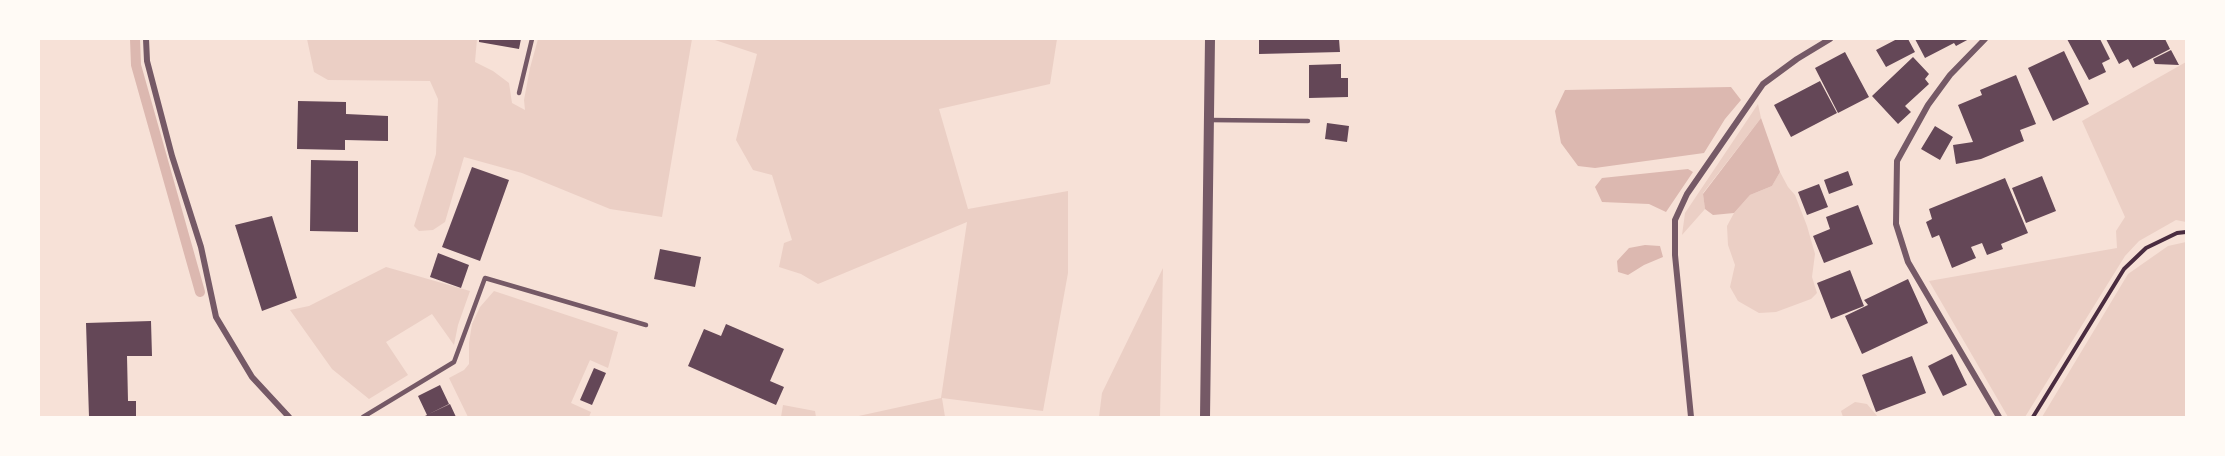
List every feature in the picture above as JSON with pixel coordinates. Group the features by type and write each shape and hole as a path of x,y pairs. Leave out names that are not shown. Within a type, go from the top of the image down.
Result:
{"street":[{"path":"146,39 147,61 172,156 201,247 216,317 252,376 289,417"},
{"path":"1205,417 1210,39"},
{"path":"1690,417 1675,255 1675,220 1686,194 1762,84 1797,58 1830,39"},
{"path":"1985,39 1950,75 1934,97 1912,130 1897,161 1896,224 1908,262 1999,417"}],"lane":[{"path":"519,93 532,39"},
{"path":"1209,120 1308,121"},
{"path":"363,417 454,362 485,278 646,325"}],"path":[{"path":"2033,417 2124,269 2146,248 2177,233 2186,232"}],"shaded area":[{"path":"307,39 477,39 475,62 493,71 509,83 512,103 525,110 524,100 538,39 692,39 662,217 610,209 522,173 464,157 445,222 433,230 419,231 414,226 436,154 438,99 430,81 328,80 314,72"},
{"path":"712,39 1057,39 1050,84 939,109 968,209 1068,191 1068,273 1043,411 942,398 945,417 854,417 941,398 967,222 818,284 801,274 779,267 784,243 792,240 772,175 753,170 736,140 757,54"},
{"path":"2186,62 2186,222 2176,220 2139,241 2125,256 2025,417 2008,417 1929,281 2117,248 2116,231 2125,217 2082,121"},
{"path":"1731,87 1741,100 1725,119 1704,153 1595,168 1578,166 1561,143 1555,111 1565,90"},
{"path":"1758,104 1761,118 1703,193 1705,209 1682,235 1685,213"},
{"path":"1761,118 1780,172 1772,186 1750,195 1734,213 1713,215 1705,209 1703,194"},
{"path":"1688,169 1693,172 1666,212 1649,204 1602,202 1595,187 1602,178"},
{"path":"1780,172 1795,195 1807,226 1815,254 1812,277 1817,293 1811,299 1776,312 1759,313 1738,301 1730,287 1735,265 1728,245 1727,226 1734,213 1750,195 1772,186"},
{"path":"2186,242 2186,417 2042,417 2128,274 2168,246"},
{"path":"1645,245 1660,246 1663,257 1628,275 1618,272 1617,261 1629,248"},
{"path":"386,267 470,291 458,325 454,345 432,314 386,342 408,375 369,399 332,369 290,310 309,306"},
{"path":"1163,268 1160,417 1099,417 1102,393"},
{"path":"494,291 618,332 608,368 590,360 571,403 591,412 589,417 468,417 449,378 464,370 469,364 472,324 480,307"},
{"path":"1855,402 1867,404 1878,417 1843,417 1841,411"},
{"path":"783,405 815,411 816,417 781,417"}],"building":[{"path":"479,39 521,39 519,49 479,42"},
{"path":"1259,39 1339,39 1340,52 1259,54"},
{"path":"1897,39 1908,39 1915,52 1886,67 1876,50"},
{"path":"1915,39 1969,39 1956,46 1954,43 1925,58"},
{"path":"2067,39 2100,39 2110,59 2102,63 2106,72 2089,80"},
{"path":"2106,39 2165,39 2170,49 2133,68 2128,59 2119,64"},
{"path":"2171,50 2179,65 2155,64 2153,59"},
{"path":"2064,51 2089,104 2053,121 2028,68"},
{"path":"1845,52 1869,97 1838,113 1815,68"},
{"path":"1913,57 1929,74 1925,79 1929,84 1905,106 1911,112 1898,124 1872,96"},
{"path":"1341,64 1341,78 1348,78 1348,97 1309,98 1309,65"},
{"path":"2016,75 2036,124 2020,130 2024,141 1981,159 1956,164 1953,145 1973,142 1958,105 1982,95 1980,90"},
{"path":"1820,81 1837,113 1791,137 1774,105"},
{"path":"298,101 346,102 346,114 388,116 388,141 345,140 345,150 297,149"},
{"path":"1327,123 1349,126 1347,142 1325,139"},
{"path":"1935,126 1953,137 1940,160 1921,149"},
{"path":"311,160 358,161 358,232 310,231"},
{"path":"472,167 509,180 480,261 442,247"},
{"path":"1848,171 1853,185 1829,194 1824,180"},
{"path":"2042,176 2056,211 2026,223 2012,188"},
{"path":"2005,178 2028,233 2001,244 2003,249 1987,255 1982,243 1971,247 1976,258 1952,268 1939,235 1932,238 1926,222 1932,219 1929,209"},
{"path":"1819,184 1828,207 1807,215 1798,192"},
{"path":"1858,205 1873,244 1824,263 1813,236 1830,229 1826,217"},
{"path":"272,216 297,298 262,311 235,225"},
{"path":"660,249 701,257 695,287 654,279"},
{"path":"438,253 469,265 461,288 430,277"},
{"path":"1850,270 1864,306 1831,319 1817,283"},
{"path":"1908,279 1928,323 1862,354 1845,316 1868,305 1864,300"},
{"path":"151,321 152,356 127,356 128,401 136,401 136,417 89,417 86,323"},
{"path":"726,324 784,349 770,381 784,387 776,405 688,366 704,329 721,336"},
{"path":"1952,354 1967,385 1943,396 1928,366"},
{"path":"1912,356 1926,393 1876,412 1862,375"},
{"path":"594,368 606,373 592,405 580,400"},
{"path":"440,385 449,404 429,414 450,404 456,417 423,417 427,415 418,396"}],"waterway":[{"path":"135,39 136,65 200,292"}]}
